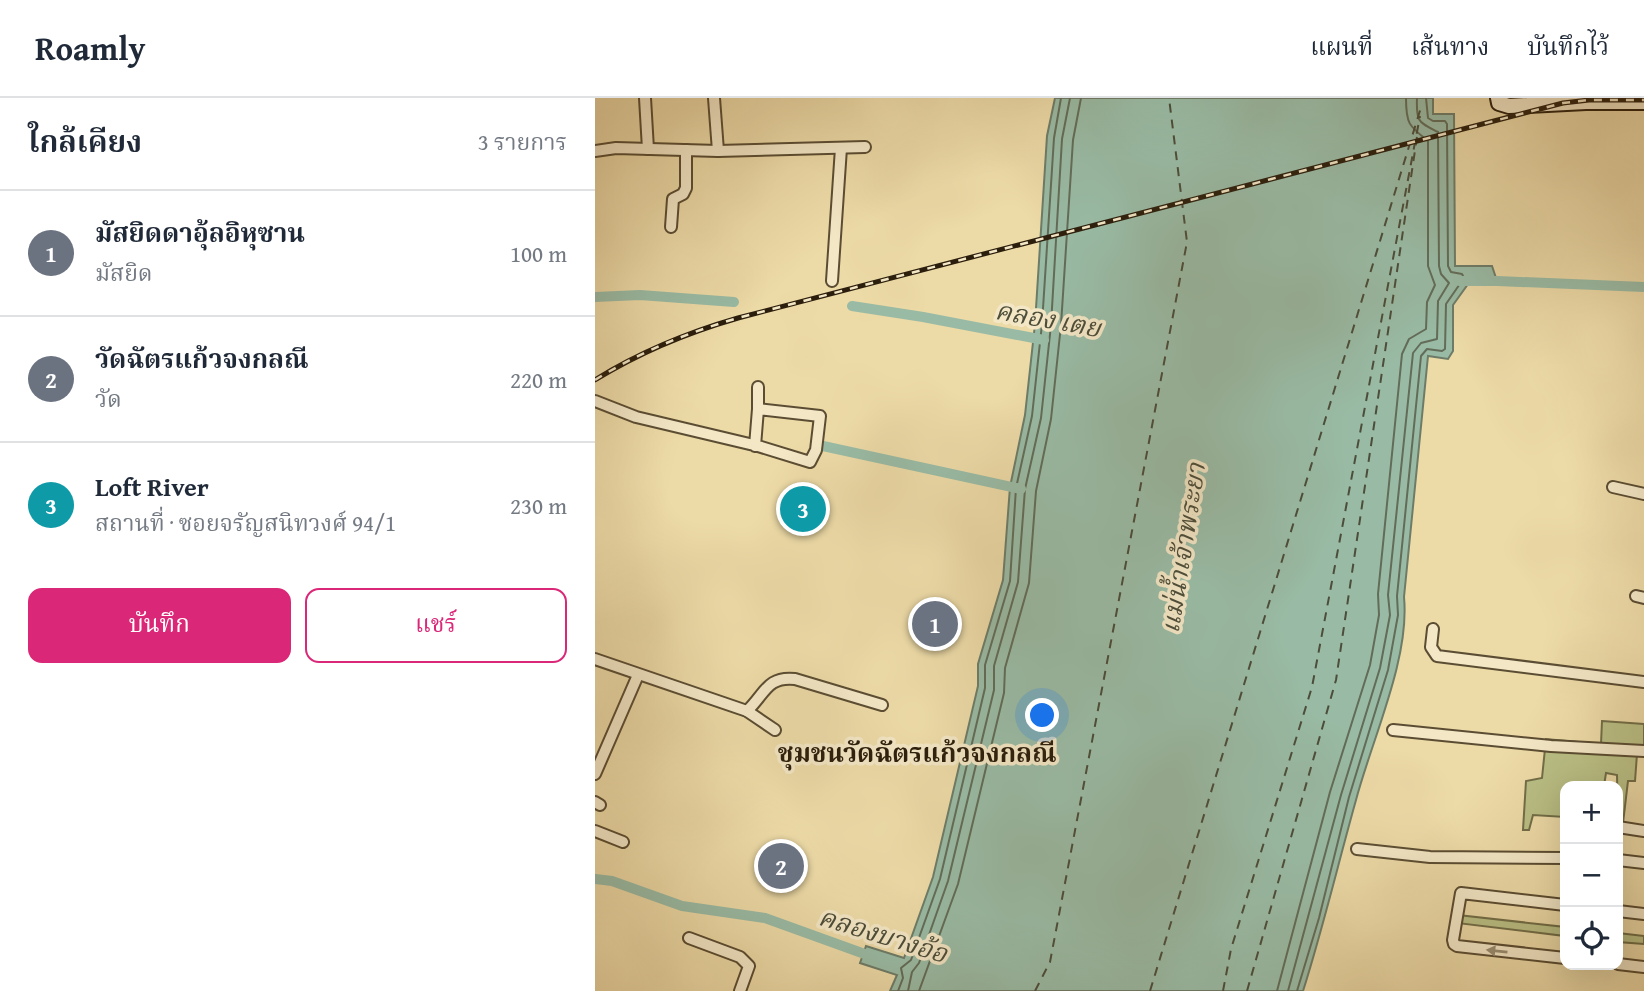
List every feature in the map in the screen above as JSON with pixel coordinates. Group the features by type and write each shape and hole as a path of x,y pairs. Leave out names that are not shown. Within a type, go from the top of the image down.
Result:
{"street":[{"path":"645,98 648,149"},
{"path":"714,98 718,151"},
{"path":"1498,98 1499,103 1509,106 1644,102"},
{"path":"595,151 616,148 718,151 865,147"},
{"path":"832,281 841,148"},
{"path":"671,227 673,199 684,194 686,188 686,150"},
{"path":"755,446 758,387"},
{"path":"595,401 636,417 810,462 816,450 820,416 758,409"},
{"path":"1613,487 1644,494"},
{"path":"1433,629 1431,647 1437,656 1644,682"},
{"path":"595,659 747,711 775,730"},
{"path":"595,774 600,747 638,675"},
{"path":"747,711 773,682 781,677 882,705"},
{"path":"1393,730 1551,746 1644,751"},
{"path":"1623,828 1644,831"},
{"path":"595,831 622,842"},
{"path":"1357,849 1430,857 1560,859"},
{"path":"1623,861 1644,863"},
{"path":"1560,904 1461,893 1454,944 1560,957"},
{"path":"1623,912 1644,914"},
{"path":"689,938 740,957 749,967 740,991"},
{"path":"1623,965 1644,967"}],"green space":[{"path":"1602,721 1644,724 1644,754 1637,754 1635,781 1628,781 1623,823 1623,781 1617,781 1617,775 1606,773 1605,781 1560,781 1560,817 1533,815 1529,830 1523,830 1526,781 1542,778 1546,739 1601,744"},
{"path":"1458,915 1560,926 1560,935 1457,923"},
{"path":"1623,934 1644,936 1644,944 1623,942"}],"water":[{"name":"แม่น้ำเจ้าพระยา","path":"1055,98 1433,98 1433,114 1454,114 1455,266 1492,266 1497,281 1491,278 1471,280 1453,305 1453,351 1448,359 1428,356 1404,597 1404,621 1396,672 1363,776 1303,991 890,991 897,975 860,963 866,946 904,958 933,877 978,686 978,664 1003,580 1010,487 1025,415 1035,324 1047,136"}],"waterway":[{"path":"1459,281 1644,287"},
{"name":"คลอง เตย","path":"595,297 640,295 734,302"},
{"name":"คลอง เตย","path":"852,306 1044,340"},
{"path":"823,446 1021,489"},
{"name":"คลองบางอ้อ","path":"595,879 612,881 682,906 765,918 873,957"}],"ferry route":[{"path":"1035,991 1050,962 1187,242 1169,98"},
{"path":"1150,991 1422,104"},
{"path":"1223,991 1231,949 1312,687 1420,116"},
{"path":"1247,991 1336,680 1417,137"}],"railway":[{"path":"595,380 664,344 738,318 1563,103 1644,100"}],"place":[{"name":"Loft River","path":"803,509"},
{"name":"มัสยิดดาอุ้ลอิหุซาน","path":"935,624"},
{"name":"วัดฉัตรแก้วจงกลณี","path":"781,866"}],"district":[{"name":"ชุมชนวัดฉัตรแก้วจงกลณี","path":"917,753"}]}
